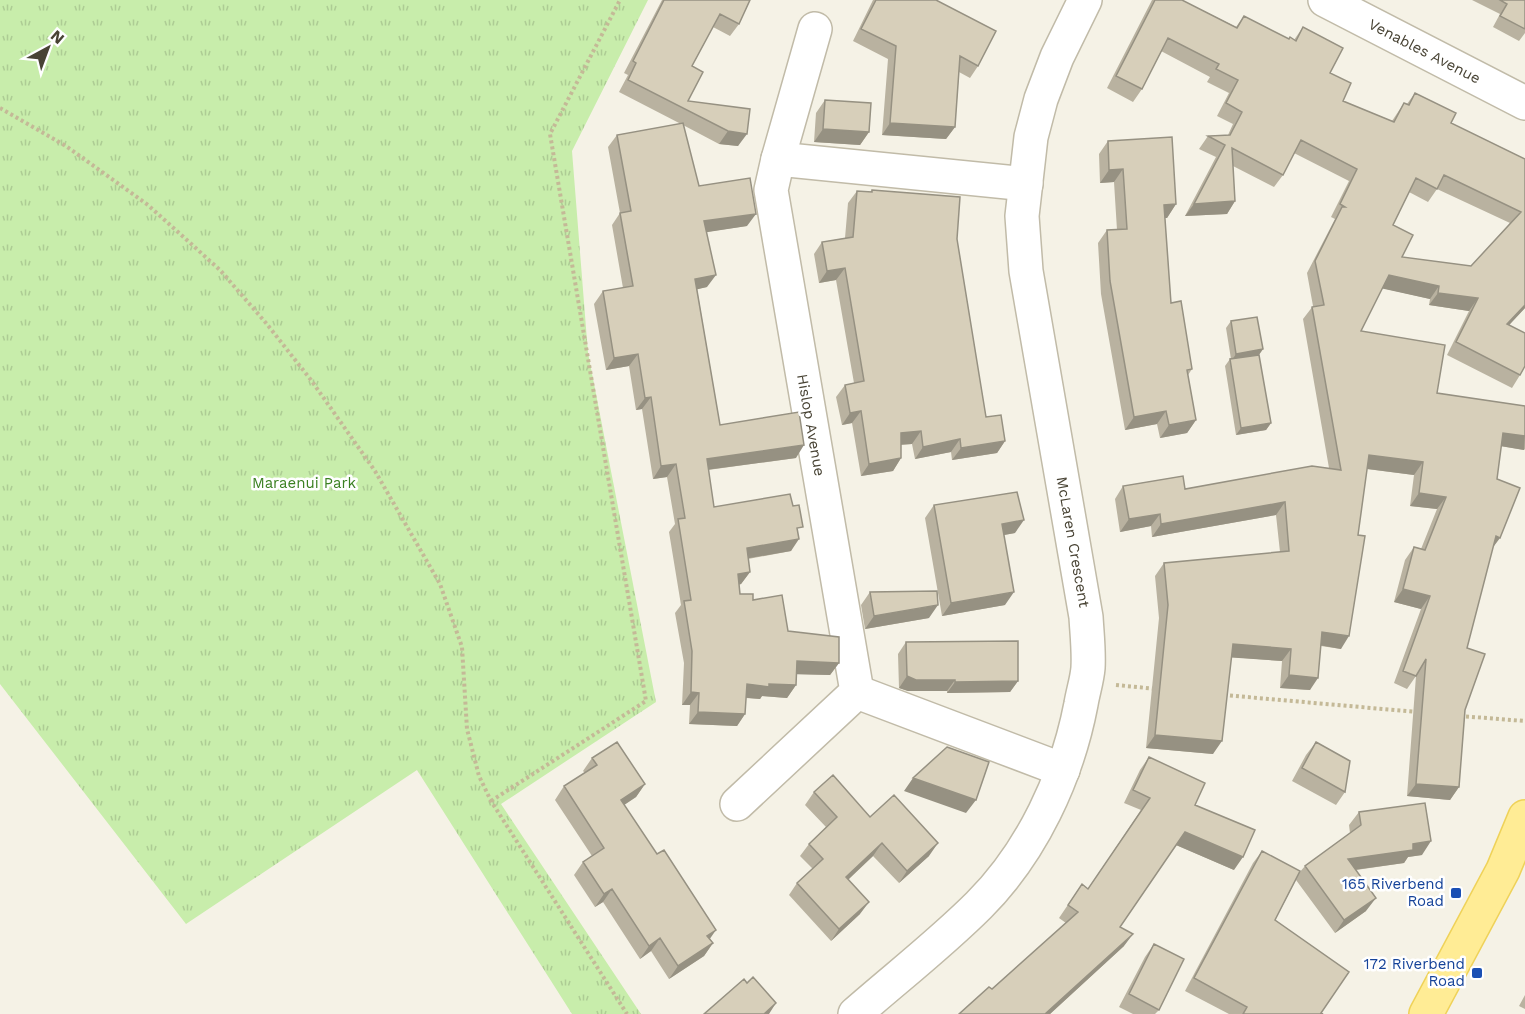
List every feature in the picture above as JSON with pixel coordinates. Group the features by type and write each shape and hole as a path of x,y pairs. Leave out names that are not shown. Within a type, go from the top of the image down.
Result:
{"main road":[{"path":"1426,1014 1503,870 1525,818"}],"street":[{"name":"McLaren Crescent","path":"855,1014 980,905 1008,872 1039,822 1063,770 1076,728 1088,669 1086,617 1026,271 1022,216 1030,137 1041,99 1057,57 1085,0"},
{"name":"Venables Avenue","path":"1325,0 1525,103"},
{"name":"Hislop Avenue","path":"814,29 771,190 856,692"},
{"path":"778,159 1026,184"},
{"path":"737,804 856,692 1063,770"}],"path":[{"path":"491,801 646,701 550,134 620,0"},
{"path":"0,108 66,146 148,205 220,270 311,380 375,471 440,584 462,647 467,729 479,776 491,801 627,1014"},
{"path":"1088,669 1103,676 1111,685 1158,689"},
{"path":"1216,694 1426,713"},
{"path":"1449,715 1525,721"}],"green space":[{"name":"Maraenui Park","path":"0,0 648,0 572,151 588,353 656,702 501,804 641,1014 572,1014 417,770 186,924 0,684"}],"building":[{"path":"664,0 750,0 739,24 720,14 692,66 703,72 688,101 750,109 747,134 728,131 628,80 636,63 633,61"},
{"path":"876,0 936,0 996,31 978,66 960,56 955,127 890,123 896,46 861,29"},
{"path":"1155,0 1182,0 1237,28 1244,16 1296,41 1303,27 1343,48 1330,73 1351,83 1343,101 1394,122 1404,103 1409,105 1415,93 1456,113 1451,123 1525,159 1525,305 1507,324 1525,333 1525,366 1520,375 1456,342 1478,298 1438,293 1439,286 1389,275 1361,331 1445,345 1437,393 1525,406 1525,436 1503,433 1497,479 1520,488 1500,538 1496,536 1467,648 1485,654 1465,710 1459,787 1416,784 1426,659 1416,676 1403,671 1430,596 1403,589 1414,547 1425,550 1446,497 1419,493 1423,462 1369,455 1358,535 1365,536 1349,636 1322,632 1318,678 1289,675 1291,649 1233,644 1222,741 1155,735 1168,605 1164,563 1289,551 1285,502 1161,524 1160,514 1129,519 1123,486 1183,476 1185,489 1312,466 1341,470 1312,307 1324,305 1315,261 1342,207 1345,207 1340,204 1357,169 1301,140 1283,175 1232,148 1235,201 1194,204 1225,145 1208,136 1230,135 1242,112 1226,103 1238,80 1216,69 1219,64 1168,38 1142,89 1116,76","holes":["1444,175 1521,212 1471,266 1402,257 1413,235 1393,225 1416,178 1437,189"]},
{"path":"1500,0 1525,0 1525,29 1500,16 1507,4"},
{"path":"825,100 871,103 869,132 823,129"},
{"path":"683,123 699,186 750,178 756,214 704,221 716,275 695,279 720,425 799,412 804,445 707,459 714,507 790,494 793,506 799,505 803,527 797,528 799,539 747,548 750,572 738,574 740,594 753,594 753,600 782,595 788,631 839,637 839,663 797,661 796,685 769,684 769,687 747,684 745,714 698,712 699,693 691,692 692,651 684,601 691,600 678,519 685,518 676,464 661,466 651,397 645,398 638,354 614,358 603,291 633,286 620,213 631,211 617,135"},
{"path":"1172,137 1176,204 1164,205 1171,303 1181,301 1192,369 1187,370 1196,420 1169,425 1166,411 1134,417 1110,281 1107,230 1127,229 1123,169 1109,170 1108,141"},
{"path":"872,190 960,197 957,239 986,417 1001,415 1005,441 961,448 960,439 923,447 921,431 901,433 901,458 869,464 861,411 850,413 845,385 864,381 845,268 827,271 822,242 853,237 857,191 872,192"},
{"path":"1257,317 1263,349 1236,354 1231,321"},
{"path":"1259,355 1271,423 1241,428 1230,359"},
{"path":"1017,492 1024,520 1002,524 1014,592 951,603 934,505"},
{"path":"937,591 938,605 874,616 870,592"},
{"path":"1018,641 1018,681 955,682 955,680 916,680 907,676 906,642"},
{"path":"617,742 645,784 621,800 657,854 664,850 716,930 707,936 713,943 678,966 660,938 649,946 612,889 604,894 583,862 604,848 564,786 597,765 592,758"},
{"path":"1316,742 1350,761 1345,792 1302,768"},
{"path":"947,747 989,762 976,800 913,778"},
{"path":"1149,757 1205,783 1195,805 1255,830 1243,857 1185,832 1120,927 1133,934 1045,1014 959,1014 989,987 992,989 1078,912 1068,905 1082,884 1088,889 1150,798 1133,790"},
{"path":"833,775 870,817 894,795 938,843 907,871 882,843 846,877 869,902 839,929 797,883 823,859 809,844 837,817 814,792"},
{"path":"1425,803 1431,841 1413,844 1413,850 1348,859 1376,898 1344,920 1305,866 1361,825 1359,812"},
{"path":"1262,851 1300,871 1275,920 1349,972 1321,1013 1323,1014 1243,1014 1247,1007 1194,978"},
{"path":"1154,944 1184,959 1159,1010 1129,994"},
{"path":"753,977 776,1003 764,1014 704,1014 744,979 747,983"}],"place":[{"name":"165 Riverbend Road","path":"1456,893"},
{"name":"172 Riverbend Road","path":"1477,973"}]}
